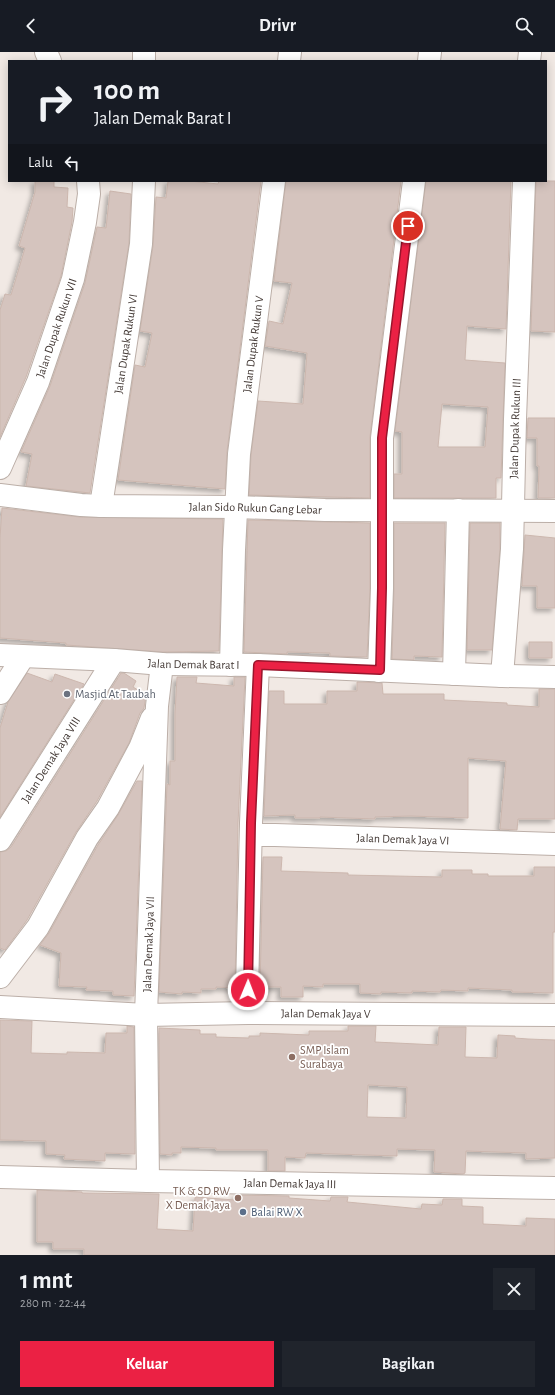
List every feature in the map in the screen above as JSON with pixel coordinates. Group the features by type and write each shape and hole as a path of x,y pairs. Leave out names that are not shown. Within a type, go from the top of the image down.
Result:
{"street":[{"name":"Jalan Dupak Rukun VII","path":"0,468 38,382 73,279 87,208 89,194 88,182"},
{"name":"Jalan Dupak Rukun VI","path":"101,506 141,244 144,182"},
{"name":"Jalan Dupak Rukun V","path":"231,665 239,454 274,182"},
{"path":"380,670 382,588 382,438 414,182"},
{"name":"Jalan Dupak Rukun III","path":"502,676 512,549 512,510 524,182"},
{"name":"Jalan Sido Rukun Gang Lebar","path":"0,495 101,506 236,507 325,510 555,511"},
{"path":"454,674 458,510"},
{"name":"Jalan Demak Barat I","path":"0,655 114,660 162,664 258,665 502,676 555,676"},
{"path":"0,693 23,657"},
{"name":"Jalan Demak Jaya VIII","path":"0,840 114,660"},
{"name":"Jalan Demak Jaya VII","path":"148,1181 146,1015 157,706 162,664"},
{"path":"248,1013 251,835 258,665"},
{"name":"Jalan Demak Jaya VII","path":"0,977 38,927 84,844 108,808 140,748 157,706"},
{"name":"Jalan Demak Jaya VI","path":"251,835 555,844"},
{"name":"Jalan Demak Jaya V","path":"0,1006 146,1015 248,1013 555,1015"},
{"name":"Jalan Demak Jaya III","path":"0,1177 555,1188"}],"building":[{"path":"555,181 555,332 531,331 536,182"},
{"path":"35,182 54,182 54,187 68,188 67,207 73,208 72,222 61,276 26,377 0,437 0,310 5,294 11,295 25,248 19,246 35,192"},
{"path":"168,182 199,182 218,184 219,182 261,182 227,452 225,489 118,480 135,365 145,367 152,333 140,331 153,246 156,197 166,198"},
{"path":"286,182 401,182 370,437 370,498 249,495 251,455 258,401 303,404 307,353 265,346 269,321 283,324 292,283 274,281"},
{"path":"426,182 511,182 506,329 467,326 465,360 505,363 501,478 496,478 496,498 394,498 394,474 402,474 402,432 395,431","holes":["442,404 488,407 485,447 438,447"]},
{"path":"110,191 131,194 129,243 90,493 26,486 32,454 21,452 50,386 85,283 97,227 106,228"},
{"path":"528,418 555,418 555,498 538,498 539,466 537,466 537,438 527,438"},
{"path":"2,508 80,517 223,519 219,651 163,652 66,645 66,643 0,638 0,537"},
{"path":"248,520 370,523 370,588 367,657 330,656 330,653 287,652 287,654 244,652"},
{"path":"394,523 445,523 442,657 414,656 414,660 392,659"},
{"path":"470,523 500,523 500,548 492,650 467,650"},
{"path":"525,535 555,538 555,608 537,608 537,586 522,586"},
{"path":"529,642 552,642 552,658 529,658"},
{"path":"27,673 52,682 55,674 84,684 0,817 0,728 8,702"},
{"path":"121,673 124,673 136,681 133,687 146,695 144,708 140,713 129,743 97,801 76,832 27,920 5,950 0,948 0,852 6,851 11,847"},
{"path":"177,677 197,677 196,683 234,686 234,677 245,677 238,823 235,988 216,987 216,989 201,989 201,993 182,992 182,994 159,992 167,784 170,785 170,761 175,761"},
{"path":"357,682 382,683 383,694 444,694 444,700 507,703 507,705 539,707 539,689 555,689 555,819 518,819 517,830 500,829 506,761 468,758 468,818 411,816 375,817 375,819 320,817 295,818 295,815 264,816 269,691 284,691 284,704 327,704 327,691 357,691"},
{"path":"137,781 142,781 134,996 113,995 113,991 86,990 87,987 59,986 61,953 40,945 49,933 98,845 118,815"},
{"path":"263,857 282,857 281,871 348,873 348,875 442,877 442,870 472,870 472,874 488,874 488,876 534,876 534,867 555,867 553,993 512,992 512,990 468,988 468,991 412,991 412,993 381,992 381,994 360,993 360,984 323,984 323,987 303,986 303,997 281,997 281,987 260,987"},
{"path":"0,1020 32,1021 31,1053 105,1053 106,1033 127,1033 127,1026 134,1027 135,1154 105,1153 105,1161 64,1159 65,1155 46,1154 46,1141 0,1140"},
{"path":"348,1026 376,1026 375,1042 438,1045 439,1027 466,1027 465,1057 497,1058 498,1035 515,1036 515,1038 555,1040 555,1158 526,1159 526,1153 466,1151 465,1173 463,1174 434,1172 435,1150 397,1149 397,1156 306,1153 305,1158 285,1157 285,1171 268,1171 268,1150 216,1150 216,1148 181,1147 181,1153 172,1153 172,1155 160,1154 159,1028 200,1030 200,1034 216,1034 216,1037 249,1038 249,1036 260,1036 260,1033 309,1035 309,1031 348,1031","holes":["368,1085 407,1087 406,1118 367,1117"]},
{"path":"37,1190 82,1193 159,1194 157,1229 193,1231 195,1197 235,1200 235,1195 289,1196 289,1198 330,1201 331,1197 348,1197 347,1202 421,1209 422,1204 442,1205 443,1199 462,1199 462,1206 483,1207 483,1224 526,1226 526,1218 555,1219 555,1255 84,1255 84,1249 53,1249 53,1242 37,1242"}],"place":[{"name":"Masjid At Taubah","path":"67,694"},
{"name":"SMP Islam Surabaya","path":"292,1057"},
{"name":"TK & SD RW X Demak Jaya","path":"238,1198"},
{"name":"Balai RW X","path":"243,1212"}],"route":[{"path":"248,990 251,823 258,665 380,670 382,588 382,438 408,226"}]}
